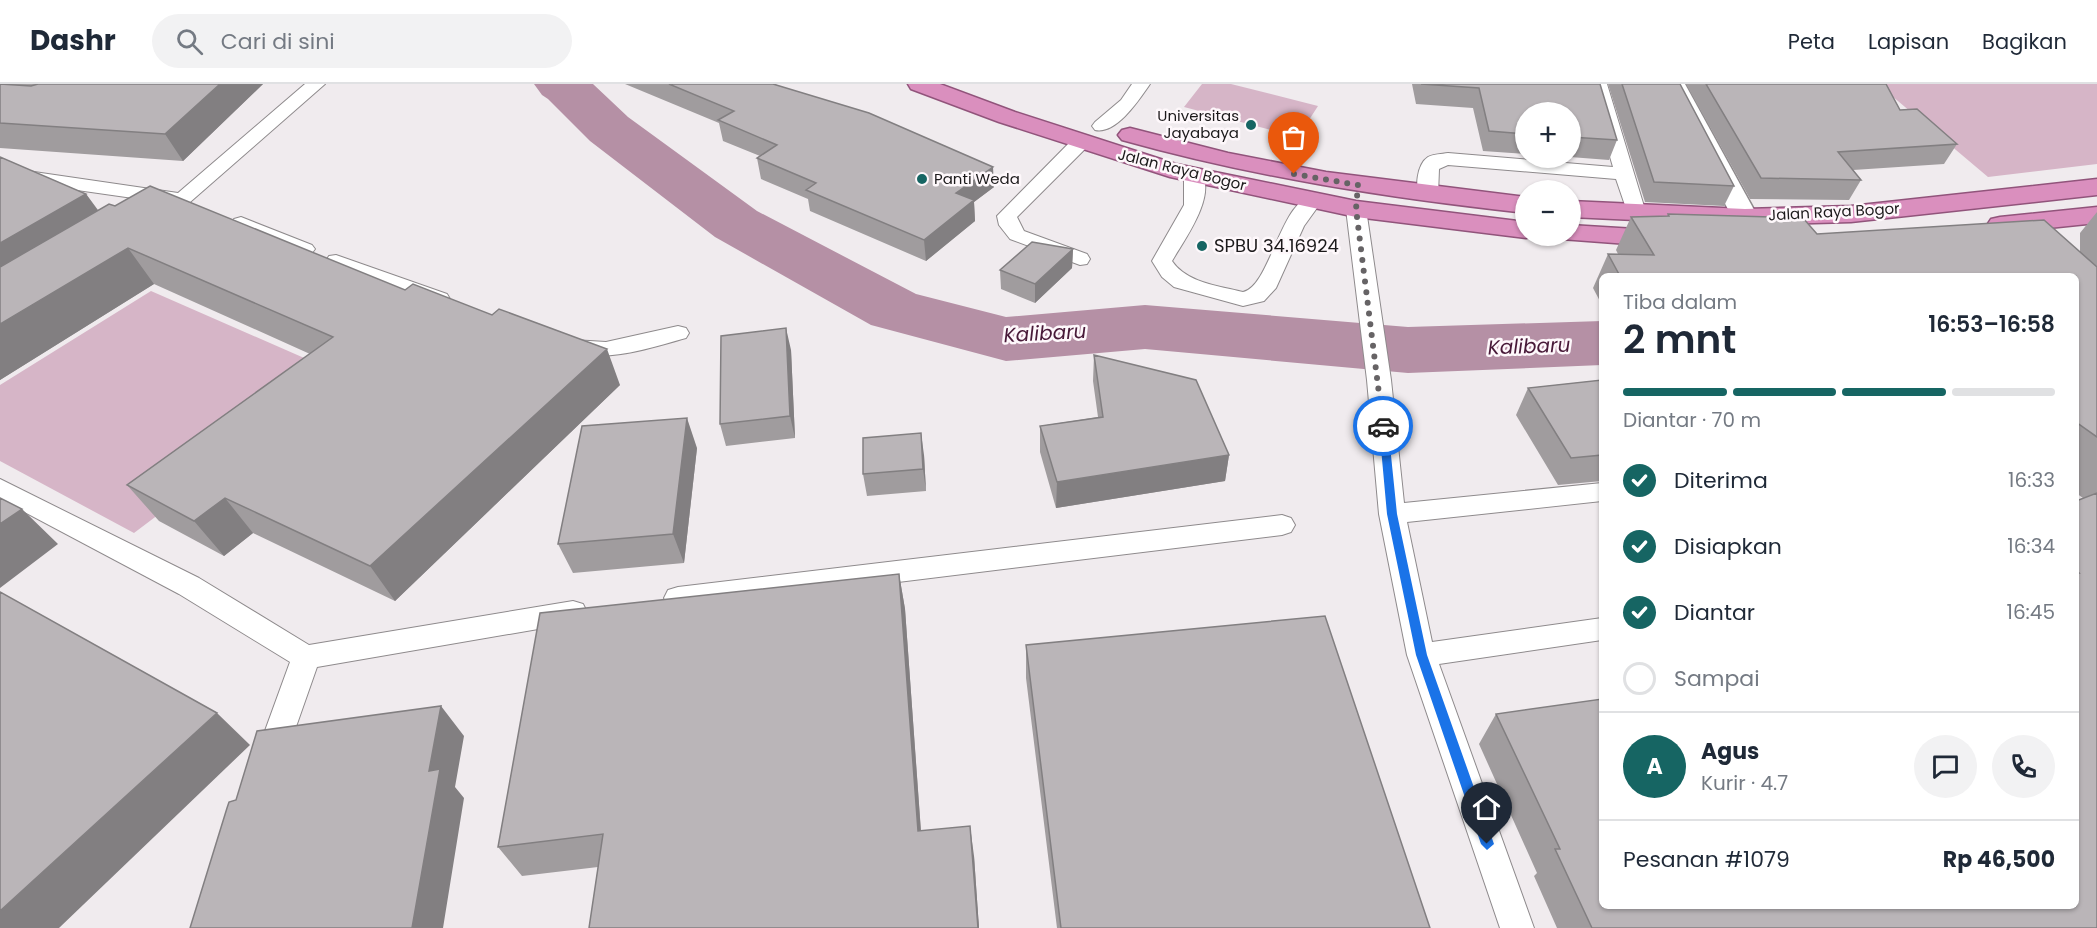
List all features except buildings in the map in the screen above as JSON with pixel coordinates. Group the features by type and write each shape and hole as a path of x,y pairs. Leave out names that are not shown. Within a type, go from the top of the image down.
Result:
{"highway":[{"name":"Jalan Raya Bogor","path":"920,84 1081,142 1194,176 1312,201 1428,195 1515,204"},
{"name":"Jalan Raya Bogor","path":"981,84 1101,126 1357,197 1515,228"},
{"name":"Jalan Raya Bogor","path":"1581,210 1745,217 1851,214 2097,187"},
{"path":"1981,227 2097,215"},
{"path":"1581,234 1695,240"}],"street":[{"path":"1674,84 1745,217"}],"lane":[{"path":"151,218 182,200 316,84"},
{"path":"1101,126 1128,104 1142,84"},
{"path":"1598,84 1636,213"},
{"path":"1080,259 1017,235 1009,225 1007,216 1081,142"},
{"path":"1428,195 1429,168 1435,160 1448,159 1626,174"},
{"path":"0,173 182,200 202,208"},
{"path":"1194,176 1194,205 1162,261 1169,272 1182,282 1243,299 1256,296 1265,288 1294,225 1312,201"},
{"path":"1357,197 1392,514 1421,655 1517,928"},
{"path":"223,216 305,249"},
{"path":"336,261 455,305"},
{"path":"551,339 573,347 606,350 678,333"},
{"path":"0,488 189,586 306,657 599,608"},
{"path":"1392,514 1599,492"},
{"path":"657,600 1282,525"},
{"path":"1421,655 1599,629"},
{"path":"260,787 306,657"}],"shaded area":[{"path":"1202,84 1231,84 1318,106 1298,137 1184,107"},
{"path":"1885,84 2097,84 2097,164 1988,177 1892,96"},
{"path":"151,291 343,375 134,533 0,461 0,385"}],"waterway":[{"name":"Kalibaru","path":"560,84 609,129 736,224 894,310 1006,339 1145,327 1408,350 1599,343"}],"way so far":[{"path":"1294,174 1358,185 1356,209 1383,426"}],"place":[{"name":"Universitas Jayabaya","path":"1251,125"},
{"name":"Panti Weda","path":"922,179"},
{"name":"SPBU 34.16924","path":"1202,246"}],"route":[{"path":"1383,426 1392,514 1421,655 1487,844"}]}
